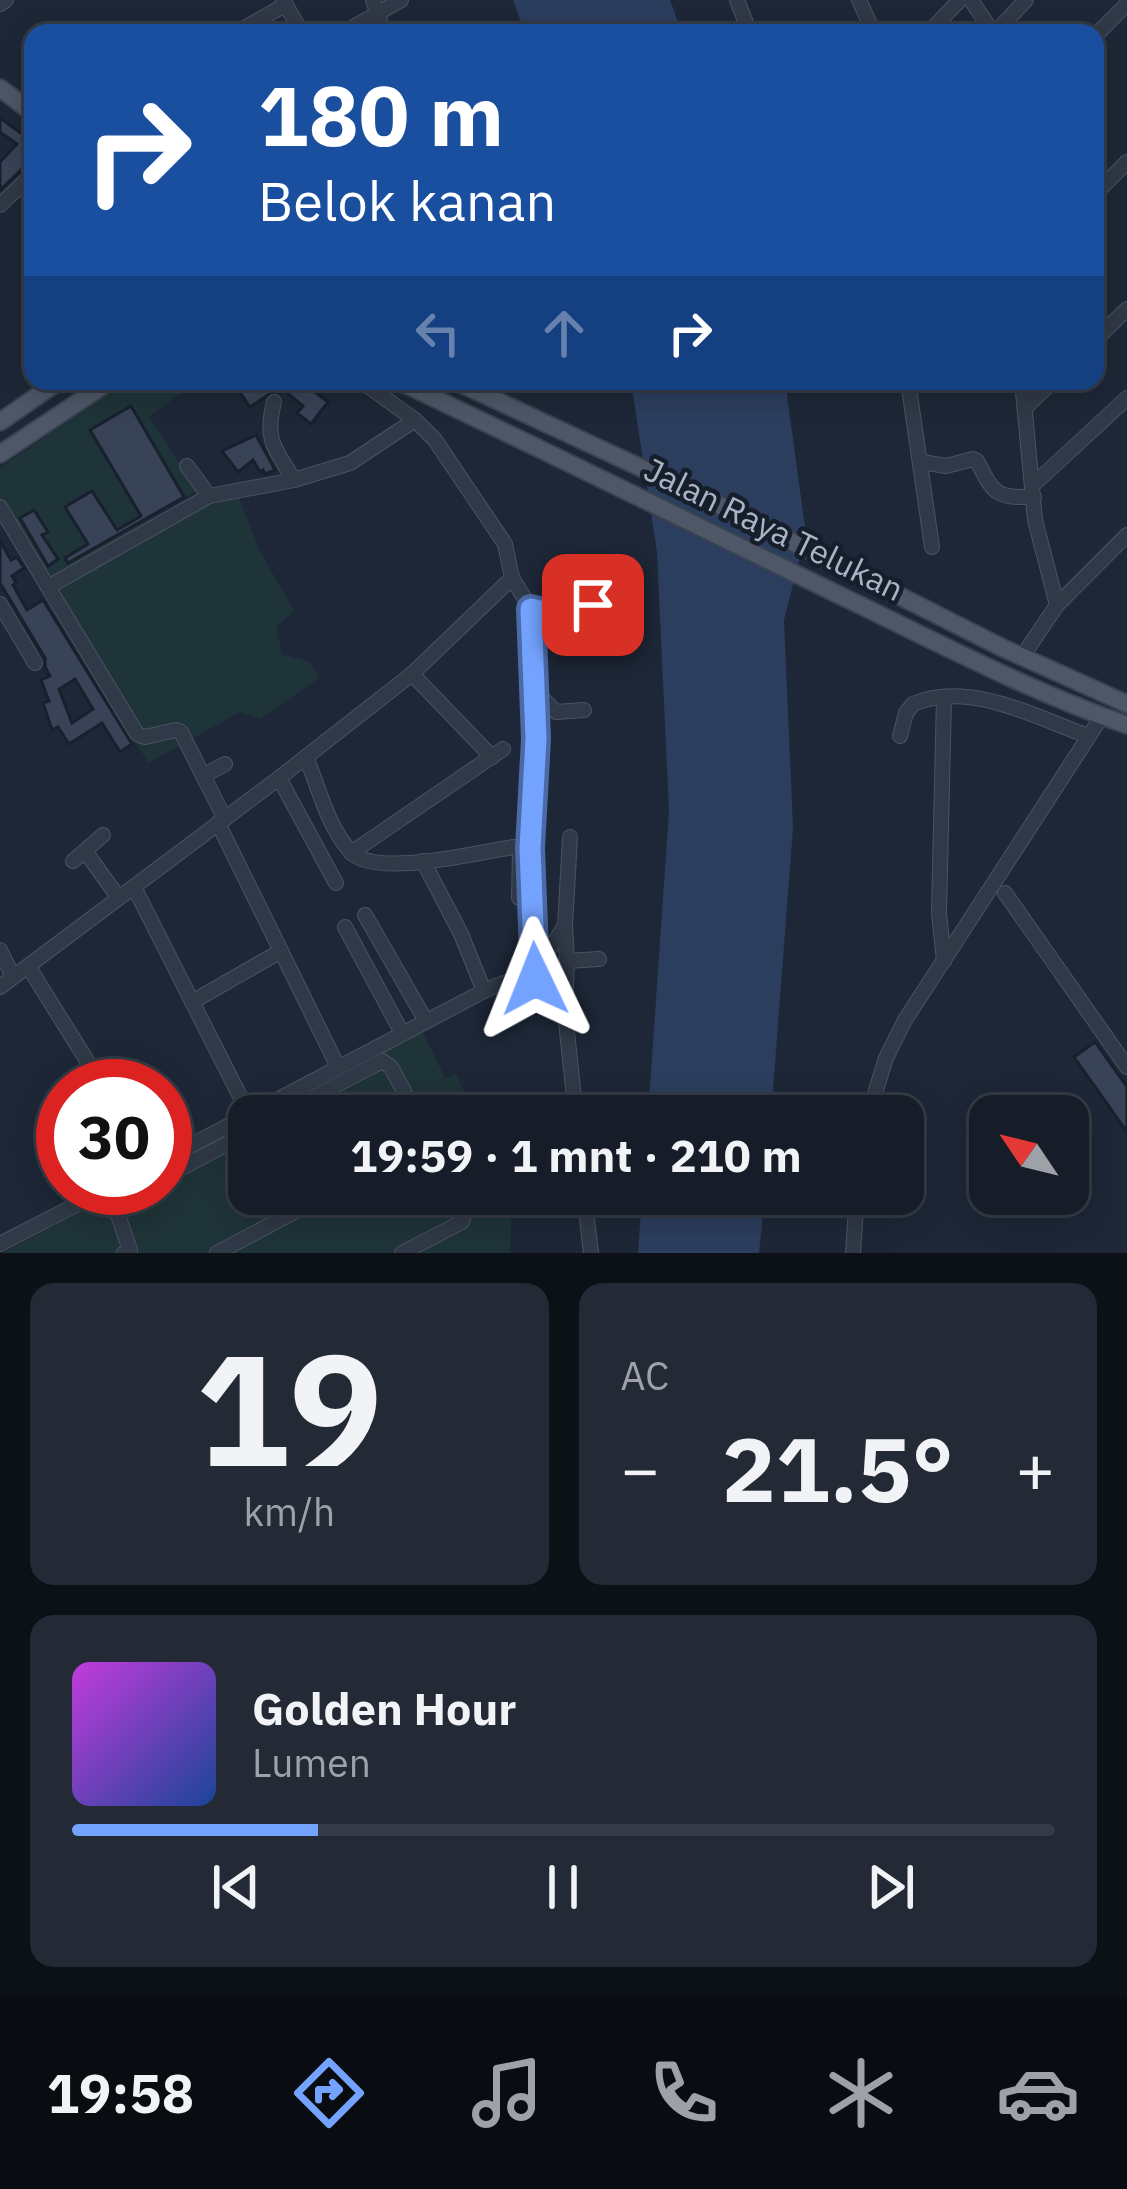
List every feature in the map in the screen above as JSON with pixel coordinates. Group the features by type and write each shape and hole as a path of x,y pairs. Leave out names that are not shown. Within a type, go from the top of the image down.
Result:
{"main road":[{"path":"0,88 24,106"},
{"path":"0,422 46,390"},
{"path":"0,454 96,390"},
{"name":"Jalan Raya Telukan","path":"417,390 969,658 1127,725"},
{"name":"Jalan Raya Telukan","path":"473,390 1127,704"}],"street":[{"path":"376,6 401,0"},
{"path":"737,0 746,23"},
{"path":"937,24 961,0"},
{"path":"1002,24 1026,0"},
{"path":"250,24 284,2"},
{"path":"1104,27 1127,4"},
{"path":"1104,185 1127,162"},
{"path":"0,205 24,182"},
{"path":"1104,331 1127,309"},
{"path":"377,390 435,440 505,544 512,578 531,609 535,692 530,848 536,974 565,1013"},
{"path":"910,390 932,547"},
{"path":"1024,390 1041,550 1057,605"},
{"path":"1027,406 1044,390"},
{"path":"922,461 946,466 973,459 996,493 1006,498 1034,491 1127,398"},
{"path":"274,402 269,436 294,480"},
{"path":"48,587 209,496 350,464 415,420"},
{"path":"187,466 209,496"},
{"path":"0,507 137,734 145,737 178,730 338,1067"},
{"path":"1022,657 1057,605 1127,535"},
{"path":"0,987 412,674 512,578"},
{"path":"0,604 35,663"},
{"path":"531,609 566,617 593,605"},
{"path":"351,854 497,753 412,674"},
{"path":"535,692 556,712 584,710"},
{"path":"900,736 913,704 944,697 983,700 1088,736"},
{"path":"944,697 939,884 944,962"},
{"path":"875,1095 905,1020 1102,716"},
{"path":"305,757 329,818 351,854 377,865 517,848 519,898"},
{"path":"203,776 225,764"},
{"path":"279,778 337,883"},
{"path":"103,835 79,856 118,897"},
{"path":"570,836 565,1013 574,1095"},
{"path":"423,861 484,991"},
{"path":"134,887 239,1095"},
{"path":"1005,893 1127,1066"},
{"path":"365,915 426,1021"},
{"path":"345,926 402,1033"},
{"path":"285,1095 484,991 536,974 565,926"},
{"path":"0,950 13,977"},
{"path":"192,1002 281,951"},
{"path":"568,961 599,959"},
{"path":"28,966 86,1059"},
{"path":"318,1095 382,1061 391,1067 406,1095"},
{"path":"192,1145 228,1125"},
{"path":"192,1163 228,1143"},
{"path":"0,1244 56,1215"},
{"path":"118,1215 128,1252"},
{"path":"217,1253 288,1215"},
{"path":"403,1253 462,1222 464,1215"},
{"path":"586,1215 591,1253"},
{"path":"854,1253 856,1215"}],"green space":[{"path":"112,390 186,390 149,416 197,491 44,583 0,513 0,468"},
{"path":"238,495 260,551 294,611 276,627 282,654 310,662 319,678 260,719 240,712 148,763 49,591 193,507"},
{"path":"421,1028 445,1078 456,1074 466,1095 297,1095"},
{"path":"228,1132 228,1215 511,1215 510,1253 3,1253 74,1215 192,1215 192,1152"}],"water":[{"path":"513,0 670,0 679,24 522,24"},
{"path":"632,390 786,390 806,534 784,620 793,828 773,1095 649,1095 669,811 657,552"},
{"path":"641,1215 763,1215 759,1253 638,1253"}],"building":[{"path":"0,118 24,135 24,167 0,190 0,162 17,144 0,132"},
{"path":"238,390 276,390 250,407"},
{"path":"284,390 313,390 328,402 311,424 297,413 303,406"},
{"path":"131,406 184,497 68,563 65,558 88,544 65,507 92,491 117,530 141,516 90,430"},
{"path":"256,435 275,470 260,472 253,460 238,472 222,451"},
{"path":"34,510 48,532 42,535 58,559 48,566 20,518"},
{"path":"0,541 11,560 17,557 24,568 12,576 27,610 43,600 132,744 120,752 102,723 69,744 58,727 52,730 43,703 49,701 41,680 50,676 45,658 0,583","holes":["75,679 93,709 72,723 59,689"]},
{"path":"1095,1042 1127,1087 1127,1132 1074,1057"}],"route":[{"path":"535,979 531,609 566,617 593,605"}]}
